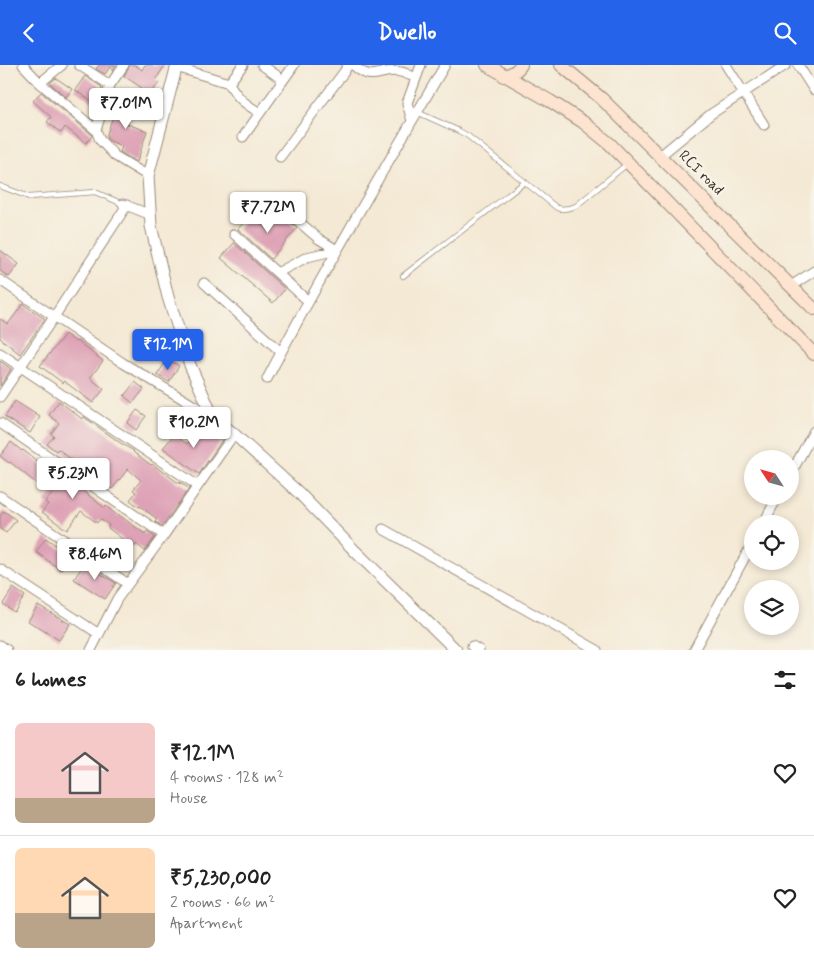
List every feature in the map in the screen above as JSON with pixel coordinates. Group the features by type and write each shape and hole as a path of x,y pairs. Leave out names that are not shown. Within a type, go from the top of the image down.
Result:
{"main road":[{"path":"487,65 583,122 610,144 813,352"},
{"path":"504,76 518,70 521,65"},
{"name":"RCI road","path":"561,65 602,99 814,309"}],"street":[{"path":"23,65 40,83 96,130 100,140 115,156 148,176"},
{"path":"40,83 62,65"},
{"path":"79,65 110,85"},
{"path":"96,130 110,85 124,65"},
{"path":"229,83 243,65"},
{"path":"262,65 283,80"},
{"path":"243,137 294,65"},
{"path":"280,157 348,65"},
{"path":"353,65 360,72 372,75 400,72 416,78"},
{"path":"412,121 407,103 421,65"},
{"path":"268,379 308,301 445,65"},
{"path":"726,65 764,125"},
{"path":"660,156 711,113 786,65"},
{"path":"798,65 814,90"},
{"path":"213,417 190,365 171,305 151,226 148,176 176,66 229,83 236,96 260,113"},
{"path":"275,201 319,239 337,250"},
{"path":"0,397 54,317 125,204 151,215"},
{"path":"234,234 308,301"},
{"path":"277,273 307,257 337,250"},
{"path":"791,286 814,271"},
{"path":"0,280 123,363 213,417 234,434 299,493 456,650"},
{"path":"204,283 281,352"},
{"path":"0,353 198,487"},
{"path":"0,423 164,535"},
{"path":"799,458 814,431"},
{"path":"90,650 128,584 234,434"},
{"path":"0,496 128,584"},
{"path":"383,529 597,650"},
{"path":"694,650 744,558"},
{"path":"0,569 99,634"},
{"path":"0,645 7,650"}],"lane":[{"path":"417,113 468,136 556,207 562,209 576,206 628,163"},
{"path":"403,276 525,182"},
{"path":"0,185 29,197 95,191 125,204"}],"building":[{"path":"99,65 116,65 113,69 110,67 105,74 96,69"},
{"path":"130,65 135,65 142,70 145,65 165,65 156,79 159,82 151,94 124,76"},
{"path":"85,76 102,87 96,104 75,90"},
{"path":"56,78 72,89 66,97 50,83"},
{"path":"41,92 91,134 92,136 86,143 65,127 61,133 47,122 51,117 33,101"},
{"path":"148,94 157,98 149,116 140,111"},
{"path":"113,96 134,103 127,124 147,131 137,162 120,152 122,146 110,141 106,137 118,101 114,106 110,105"},
{"path":"250,215 268,230 281,215 297,228 271,259 238,229"},
{"path":"234,243 285,289 273,303 221,258"},
{"path":"0,250 19,264 9,277 0,271"},
{"path":"23,304 45,319 20,354 0,338 0,319 8,324"},
{"path":"65,334 103,361 90,378 104,389 93,403 40,366"},
{"path":"168,359 179,366 169,382 157,375"},
{"path":"0,361 11,369 0,386"},
{"path":"135,382 144,389 133,403 124,396"},
{"path":"15,401 40,417 30,433 5,417"},
{"path":"59,401 82,419 84,417 151,465 189,489 162,526 155,522 157,519 130,500 136,492 133,490 141,480 128,469 112,489 58,449 56,451 47,444 54,436 51,434 59,423 49,415"},
{"path":"137,410 146,416 136,430 127,423"},
{"path":"201,426 222,440 199,474 163,448 174,435 187,444"},
{"path":"11,442 51,472 53,470 105,508 106,506 145,534 147,531 155,537 145,551 136,544 134,547 108,528 109,525 100,519 97,523 81,511 67,530 42,512 48,504 45,502 54,492 38,481 36,483 0,456"},
{"path":"4,511 16,520 6,533 0,529 0,516"},
{"path":"46,538 71,557 61,570 36,552"},
{"path":"84,564 116,583 105,599 74,579"},
{"path":"13,588 25,596 14,612 3,604"},
{"path":"38,605 70,624 59,640 28,621"}]}
